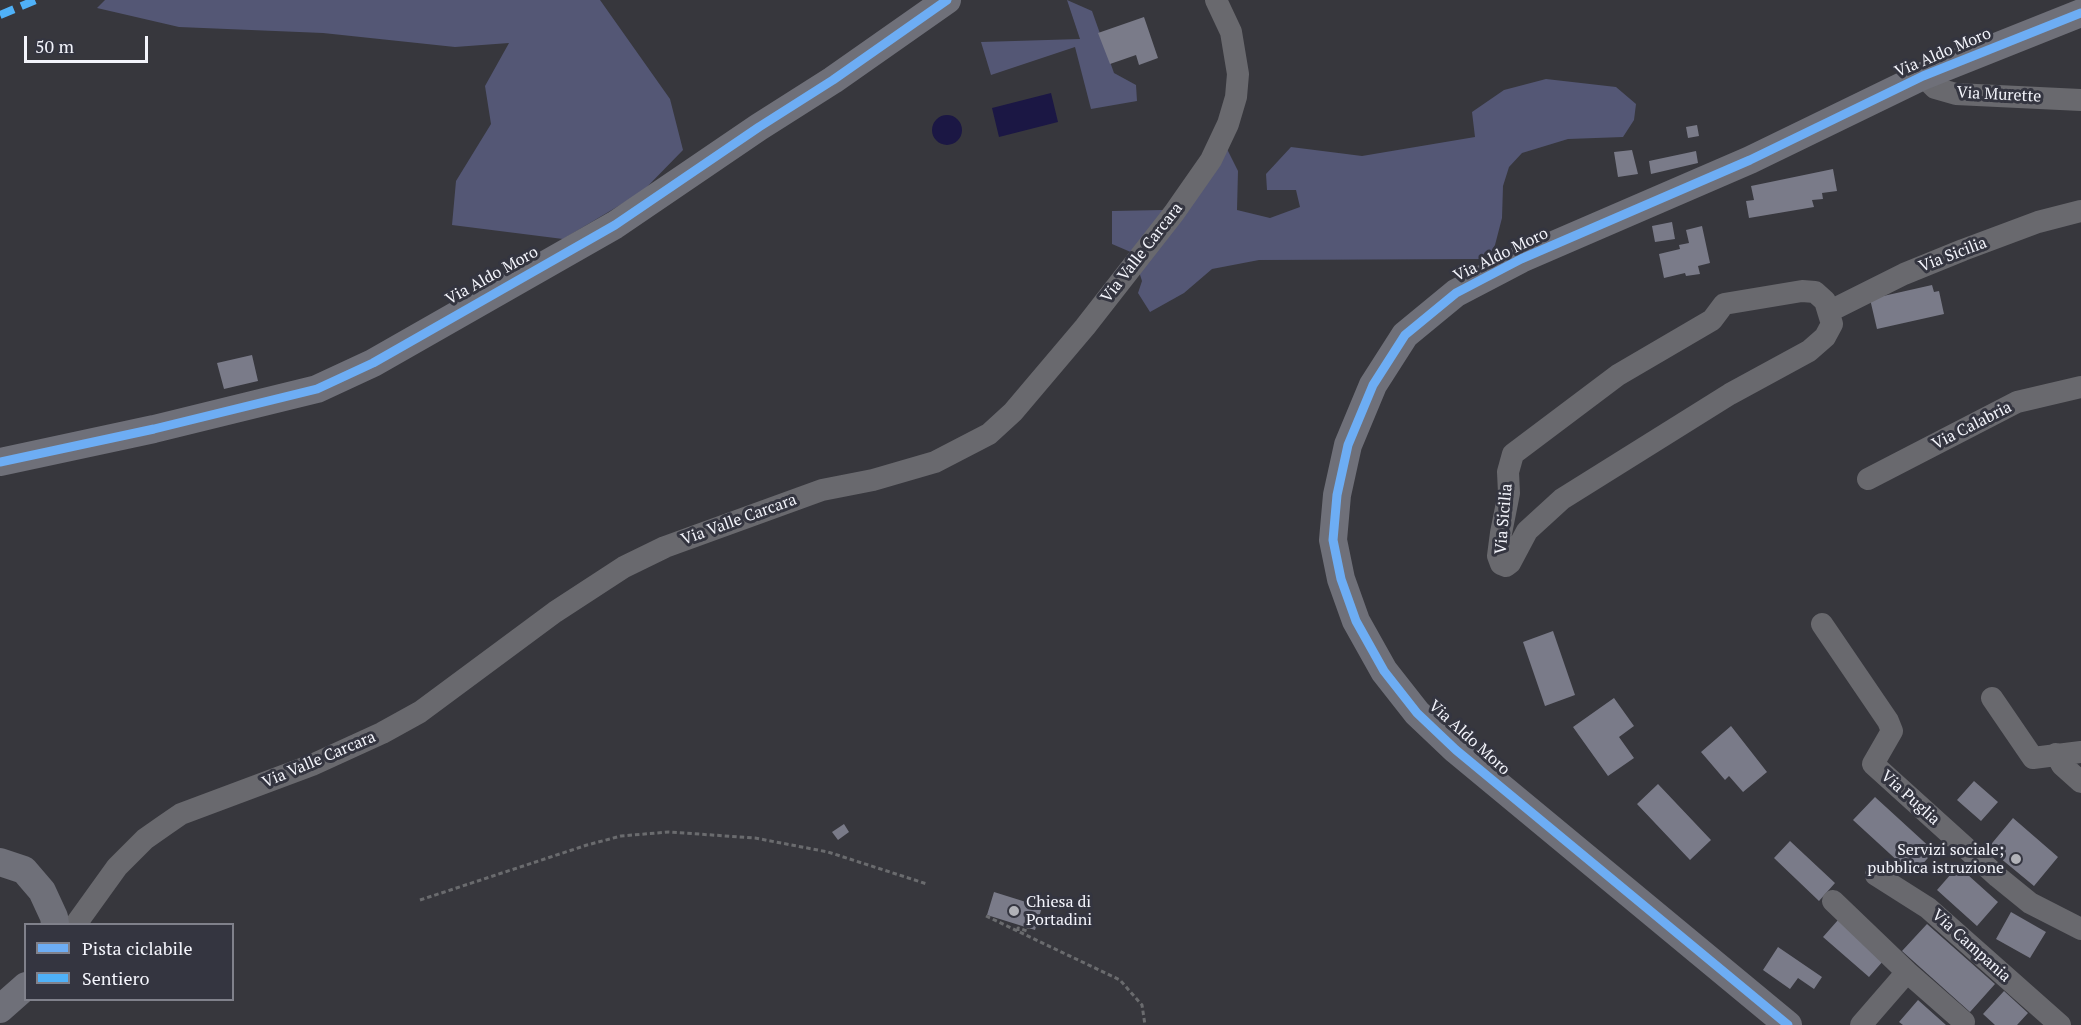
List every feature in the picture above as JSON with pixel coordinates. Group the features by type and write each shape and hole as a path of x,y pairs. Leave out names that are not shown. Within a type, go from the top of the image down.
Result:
{"main road":[{"name":"Via Aldo Moro","path":"0,462 154,429 317,390 354,372 615,225 759,127 833,80 947,0"},
{"name":"Via Aldo Moro","path":"1788,1025 1456,750 1417,713 1384,671 1352,611 1341,579 1333,540 1337,495 1348,445 1373,385 1405,336 1456,293 1521,259 1750,160 1923,76 2081,13"},
{"path":"0,862 24,870 42,891 55,923"},
{"path":"0,1009 24,988"}],"street":[{"name":"Via Valle Carcara","path":"77,923 117,867 145,839 181,814 312,765 392,728 420,712 555,612 624,567 665,546 822,490 873,480 935,462 989,434 1013,412 1085,327 1174,213 1211,160 1228,124 1236,97 1238,74 1232,32 1216,0"},
{"name":"Via Murette","path":"1923,76 1935,88 1956,94 2081,99"},
{"name":"Via Sicilia","path":"1830,310 1904,274 1963,250 2038,222 2081,211"},
{"name":"Via Sicilia","path":"1802,291 1815,292 1825,301 1830,310 1832,324 1825,337 1809,351 1730,394 1562,499 1527,531 1510,563 1506,566 1501,564 1498,556 1507,512 1509,462 1523,446 1563,418 1576,404 1618,375 1712,320 1724,304 1802,291"},
{"name":"Via Calabria","path":"1868,479 2017,402 2081,387"},
{"name":"Via Puglia","path":"1822,624 1888,721 1892,731 1873,764 2030,903 2081,928"},
{"path":"1992,698 2033,758 2081,753"},
{"path":"2056,754 2062,765 2081,782"},
{"name":"Via Campania","path":"1876,875 1928,908 2060,1025"},
{"path":"1833,901 1907,972 1964,1022"},
{"path":"1862,1025 1907,972"}],"path":[{"path":"420,900 587,845 621,836 669,832 755,838 828,852 927,884"},
{"path":"986,916 1119,980 1143,1005 1146,1025"},
{"path":"1018,931 1018,928 1027,931 1028,927"}],"shaded area":[{"path":"105,0 600,0 670,99 683,150 642,192 563,239 452,225 456,181 491,124 485,86 509,43 455,47 323,33 179,27 97,8"},
{"path":"1067,0 1092,11 1114,73 1136,85 1137,101 1091,109 1075,47 991,75 981,42 1080,39"},
{"path":"1546,79 1616,87 1636,104 1634,120 1623,137 1568,139 1522,153 1509,167 1503,186 1502,218 1495,245 1487,259 1259,260 1212,269 1184,293 1150,312 1138,293 1142,281 1133,253 1112,244 1112,211 1163,210 1225,145 1238,171 1237,210 1270,218 1300,207 1296,190 1267,190 1266,174 1291,147 1362,156 1475,137 1472,112 1504,90"},
{"path":"1051,93 1058,122 999,137 992,108"},
{"path":"947,115 958,119 962,130 958,141 947,145 936,141 932,130 936,119"}],"building":[{"path":"1144,17 1158,58 1139,65 1136,55 1110,64 1098,33"},
{"path":"1697,125 1699,136 1688,138 1686,127"},
{"path":"1632,150 1638,174 1618,177 1614,152"},
{"path":"1696,151 1698,163 1651,174 1649,161"},
{"path":"1833,169 1837,191 1822,193 1823,199 1812,200 1814,207 1749,218 1746,201 1754,200 1751,186"},
{"path":"1672,222 1675,239 1655,242 1652,226"},
{"path":"1702,226 1710,263 1698,266 1700,274 1686,276 1685,273 1664,278 1659,254 1680,249 1679,245 1689,243 1686,230"},
{"path":"1932,285 1934,292 1939,291 1944,314 1877,329 1870,299"},
{"path":"252,355 258,381 224,389 217,363"},
{"path":"1553,631 1575,695 1545,706 1523,642"},
{"path":"1614,698 1634,726 1619,737 1634,758 1608,776 1573,727"},
{"path":"1731,726 1767,772 1743,792 1729,776 1725,780 1701,752"},
{"path":"1974,781 1998,802 1981,821 1957,800"},
{"path":"1658,784 1711,840 1690,860 1637,804"},
{"path":"1875,797 1934,851 1913,875 1853,820"},
{"path":"2013,818 2058,857 2034,886 1988,848"},
{"path":"844,824 849,832 838,840 832,832"},
{"path":"1790,841 1835,883 1819,901 1774,858"},
{"path":"1958,866 1998,902 1977,926 1937,890"},
{"name":"Chiesa di Portadini","path":"994,892 1042,907 1035,930 987,915"},
{"path":"2011,912 2046,932 2030,958 1996,939"},
{"path":"1838,920 1884,960 1869,977 1823,937"},
{"path":"1927,924 1995,984 1970,1012 1902,951"},
{"path":"1778,947 1822,977 1814,989 1798,978 1790,989 1763,970"},
{"path":"2004,991 2028,1013 2017,1025 1995,1025 1983,1014"},
{"path":"1918,1000 1946,1025 1903,1025 1899,1022"}],"marked path":[{"path":"0,15 36,0"}],"cycle path":[{"path":"0,462 154,429 317,389 373,363 615,225 759,127 833,80 947,0"},
{"path":"1788,1025 1456,750 1417,713 1384,671 1356,621 1341,579 1333,540 1337,495 1348,445 1373,385 1405,335 1456,293 1521,259 1750,160 1923,76 2081,13"}],"place":[{"name":"Servizi sociale; pubblica istruzione","path":"2016,859"},
{"name":"Chiesa di Portadini","path":"1014,911"}]}
